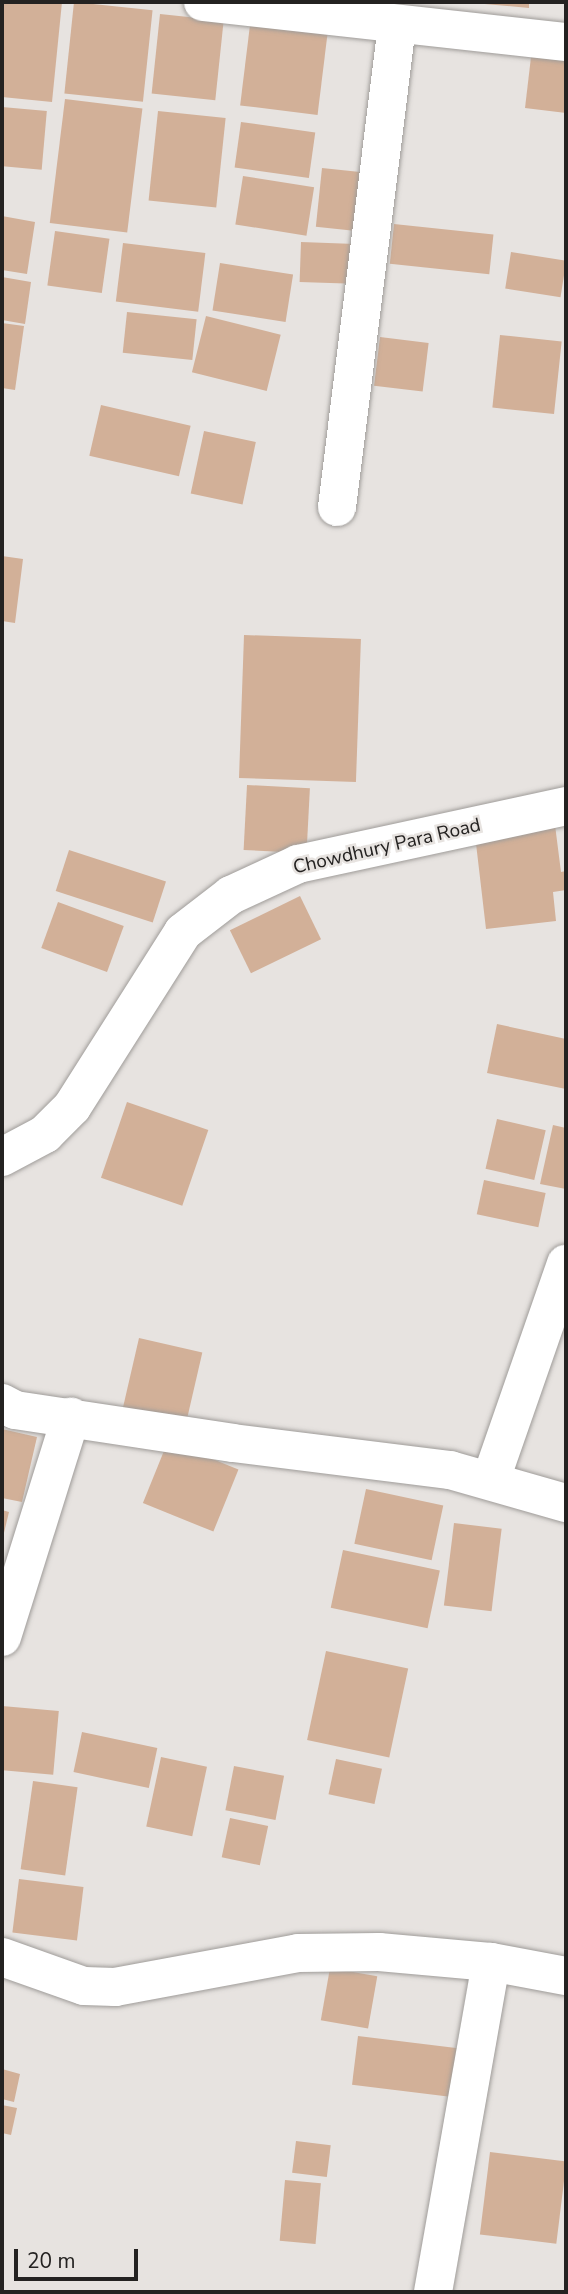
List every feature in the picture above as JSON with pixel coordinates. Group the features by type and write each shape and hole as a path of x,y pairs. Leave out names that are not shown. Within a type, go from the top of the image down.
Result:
{"street":[{"path":"203,2 397,26 566,42"},
{"path":"337,508 397,26"},
{"name":"Chowdhury Para Road","path":"2,1157 45,1134 72,1107 183,932 231,895 298,864 566,806"},
{"path":"491,1479 566,1264"},
{"path":"2,1403 15,1410 491,1479 566,1503"},
{"path":"2,1637 71,1416"},
{"path":"2,1957 85,1986 115,1987 298,1953 379,1952 491,1962 566,1976"},
{"path":"433,2292 491,1962"}],"building":[{"path":"2,2 62,2 52,102 2,97"},
{"path":"74,2 153,10 143,102 64,93"},
{"path":"462,2 529,2 529,8"},
{"path":"160,14 224,21 215,100 152,94"},
{"path":"250,25 327,35 318,115 240,105"},
{"path":"531,57 566,61 566,113 525,108"},
{"path":"65,99 142,109 127,233 50,223"},
{"path":"2,107 47,111 42,170 2,166"},
{"path":"158,111 226,118 216,208 149,201"},
{"path":"241,122 315,132 309,178 235,168"},
{"path":"322,168 372,173 366,232 316,227"},
{"path":"243,176 314,187 306,236 235,224"},
{"path":"2,216 35,222 27,274 2,270"},
{"path":"394,224 493,234 489,274 390,264"},
{"path":"55,231 109,239 102,293 47,285"},
{"path":"301,242 362,244 361,284 300,282"},
{"path":"123,243 205,253 198,312 116,302"},
{"path":"511,252 566,261 561,297 505,289"},
{"path":"220,263 293,275 286,322 212,310"},
{"path":"2,277 31,282 25,324 2,320"},
{"path":"127,312 197,319 192,360 123,353"},
{"path":"206,316 281,335 267,391 192,372"},
{"path":"2,323 24,326 15,390 2,388"},
{"path":"500,335 562,341 554,414 492,408"},
{"path":"380,337 429,343 423,392 374,386"},
{"path":"101,405 191,426 179,476 89,456"},
{"path":"204,431 256,442 243,505 191,494"},
{"path":"2,556 23,559 15,623 2,621"},
{"path":"244,635 361,639 356,782 239,778"},
{"path":"247,785 310,788 307,853 244,850"},
{"path":"555,825 561,872 566,871 566,890 553,892 556,921 486,929 475,835"},
{"path":"69,850 166,882 153,922 56,891"},
{"path":"300,896 321,939 251,973 230,930"},
{"path":"58,902 124,926 107,972 41,948"},
{"path":"497,1024 566,1039 566,1089 487,1073"},
{"path":"127,1102 208,1130 182,1206 101,1178"},
{"path":"497,1119 546,1130 534,1180 486,1169"},
{"path":"553,1125 566,1128 566,1189 540,1184"},
{"path":"484,1180 546,1193 538,1227 477,1214"},
{"path":"139,1338 202,1353 184,1433 121,1418"},
{"path":"2,1429 37,1437 22,1502 2,1498"},
{"path":"168,1441 238,1469 213,1532 143,1503"},
{"path":"366,1489 443,1505 432,1560 354,1544"},
{"path":"2,1510 9,1512 3,1537 2,1537"},
{"path":"454,1523 502,1529 492,1611 444,1605"},
{"path":"343,1550 440,1571 428,1628 331,1608"},
{"path":"326,1651 408,1668 389,1757 307,1740"},
{"path":"2,1706 59,1711 53,1775 2,1770"},
{"path":"82,1732 157,1748 149,1788 73,1772"},
{"path":"161,1757 207,1767 192,1836 146,1826"},
{"path":"336,1759 382,1769 374,1804 329,1794"},
{"path":"234,1766 284,1776 275,1820 225,1810"},
{"path":"33,1781 78,1787 65,1875 21,1869"},
{"path":"230,1818 268,1826 260,1865 222,1857"},
{"path":"19,1879 84,1887 77,1941 12,1933"},
{"path":"330,1968 377,1976 368,2029 321,2020"},
{"path":"358,2036 468,2050 462,2098 352,2085"},
{"path":"2,2069 20,2074 14,2102 2,2099"},
{"path":"2,2105 17,2108 11,2135 2,2133"},
{"path":"296,2141 331,2145 327,2177 292,2173"},
{"path":"490,2152 566,2161 556,2244 480,2234"},
{"path":"285,2180 321,2183 316,2244 280,2241"}]}
